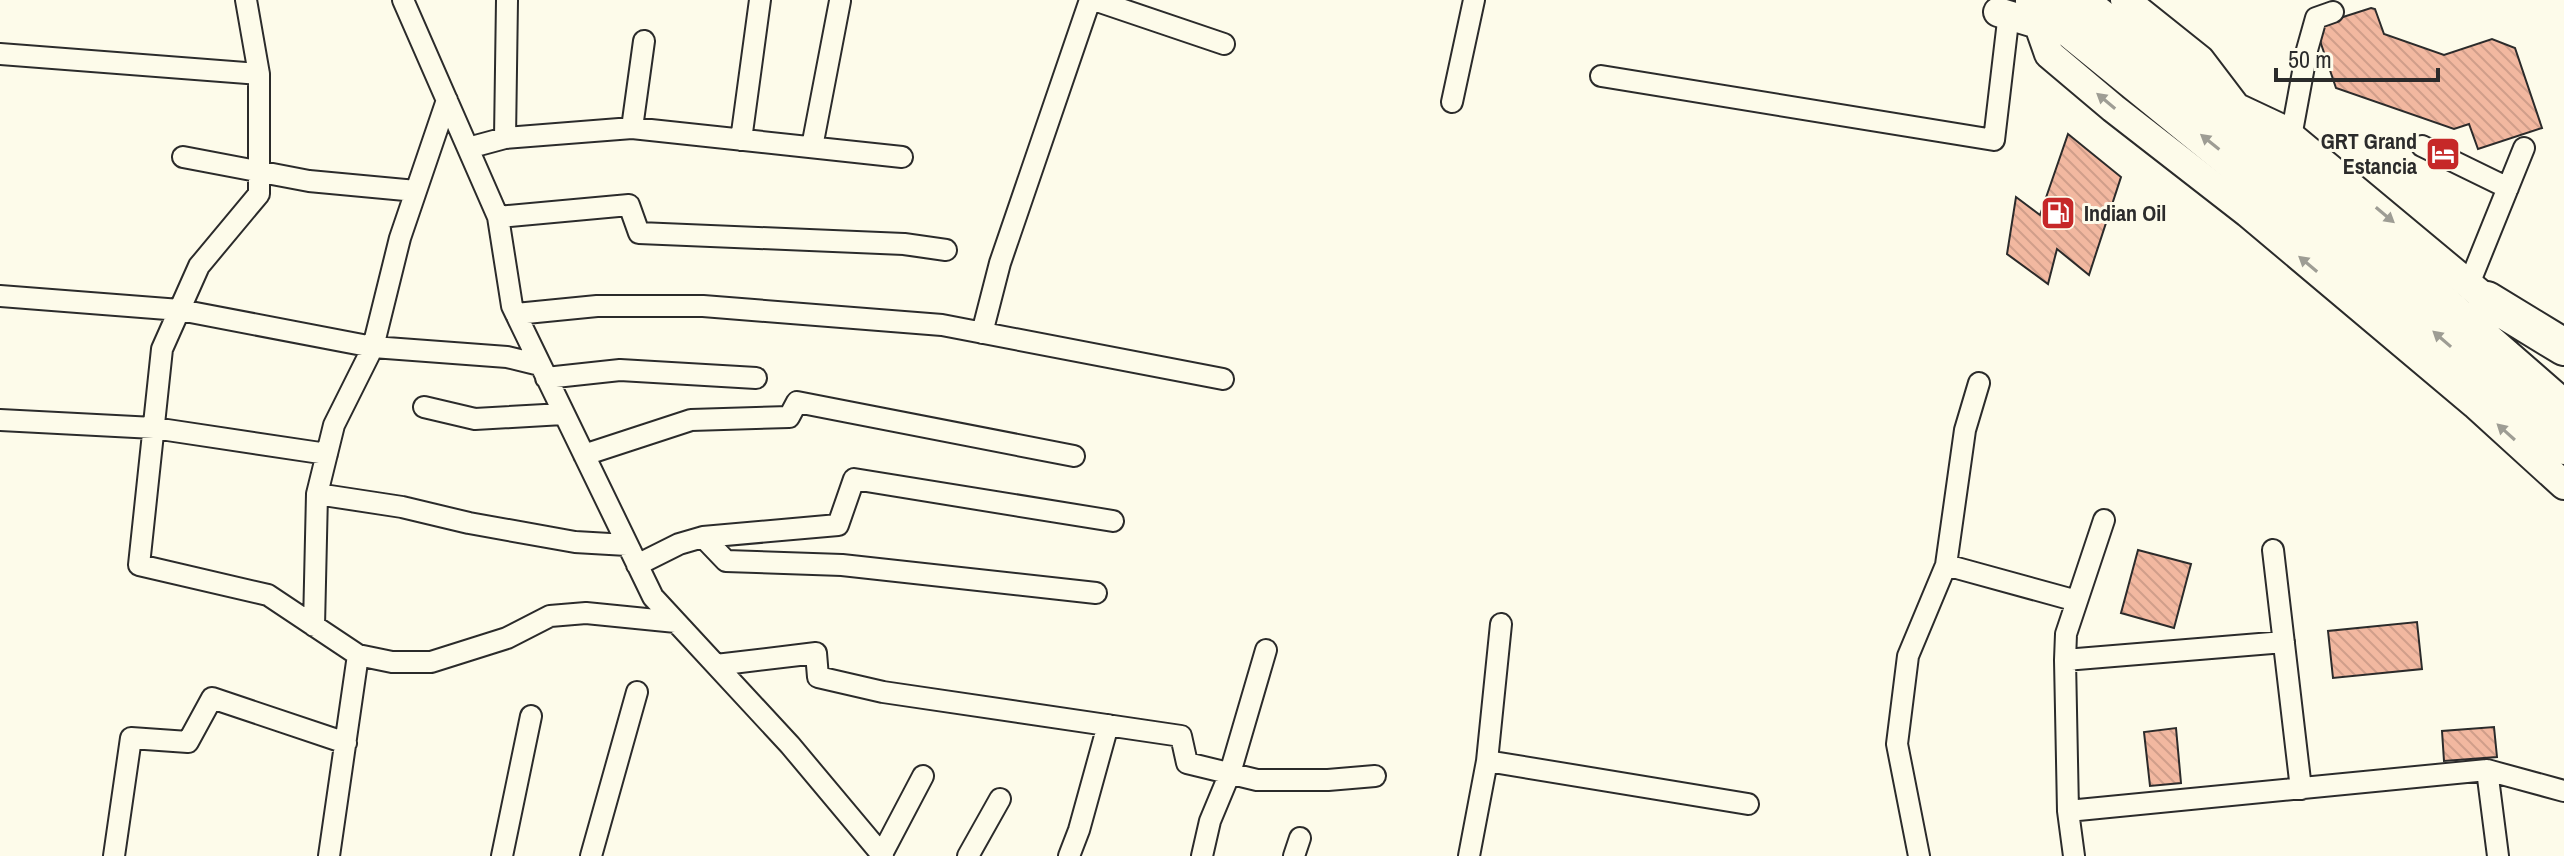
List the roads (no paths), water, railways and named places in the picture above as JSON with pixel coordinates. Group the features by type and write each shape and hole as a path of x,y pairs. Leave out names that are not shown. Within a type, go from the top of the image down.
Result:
{"highway":[{"path":"2078,0 2190,71 2278,154 2564,409"},
{"path":"2015,10 2065,46 2278,154 2564,446"},
{"path":"2478,292 2564,347"}],"street":[{"path":"246,0 259,74 259,194 199,266 162,349 139,565 268,595 358,655 392,662 431,662 507,638 550,616 586,613 676,622"},
{"path":"403,0 498,217 512,306 653,597 790,745 883,855 923,776"},
{"path":"505,138 507,0"},
{"path":"741,140 760,0"},
{"path":"982,333 1000,263 1092,0 1224,44"},
{"path":"1452,102 1474,0"},
{"path":"2125,0 2190,71 2236,108 2278,154 2478,292 2564,367"},
{"path":"812,147 840,1"},
{"path":"1601,76 1994,140 2015,10"},
{"path":"2278,154 2316,18 2333,12"},
{"path":"632,128 644,41"},
{"path":"2065,46 2260,223 2475,404 2564,485"},
{"path":"0,54 259,74"},
{"path":"314,626 317,494 334,425 373,347 400,238 447,100"},
{"path":"468,148 505,138 632,128 902,157"},
{"path":"2422,146 2508,188"},
{"path":"2478,292 2508,188 2524,148"},
{"path":"183,157 309,181 416,191"},
{"path":"498,217 629,205 639,233 904,244 946,250"},
{"path":"0,296 180,310 373,347 507,357 543,372 620,370 756,378"},
{"path":"516,314 597,306 703,306 942,325 1223,379"},
{"path":"1919,856 1897,744 1908,656 1946,565 1965,430 1979,383"},
{"path":"584,455 691,420 789,417 797,402 1074,456"},
{"path":"424,407 475,419 563,414"},
{"path":"0,420 154,428 327,454"},
{"path":"637,565 679,544 703,537 838,525 854,479 1113,521"},
{"path":"317,494 402,507 575,542 627,545"},
{"path":"2074,856 2068,811 2066,634 2104,520"},
{"path":"703,537 726,561 842,565 1096,593"},
{"path":"2273,550 2301,789"},
{"path":"1946,565 2077,601"},
{"path":"1469,856 1487,761 1501,624"},
{"path":"2065,660 2284,642"},
{"path":"1202,856 1210,821 1230,773 1266,650"},
{"path":"716,665 816,653 818,677 883,692 1181,736 1187,763 1257,780 1328,780 1375,776"},
{"path":"329,856 358,655"},
{"path":"591,856 637,692"},
{"path":"114,856 131,738 188,742 212,698 346,743"},
{"path":"502,856 531,716"},
{"path":"1069,856 1108,725"},
{"path":"1487,761 1748,804"},
{"path":"2068,811 2487,770 2564,791"},
{"path":"2487,770 2498,856"},
{"path":"968,856 1000,799"}],"place":[{"name":"GRT Grand Estancia","path":"2443,154"},
{"name":"Indian Oil","path":"2058,213"}]}
